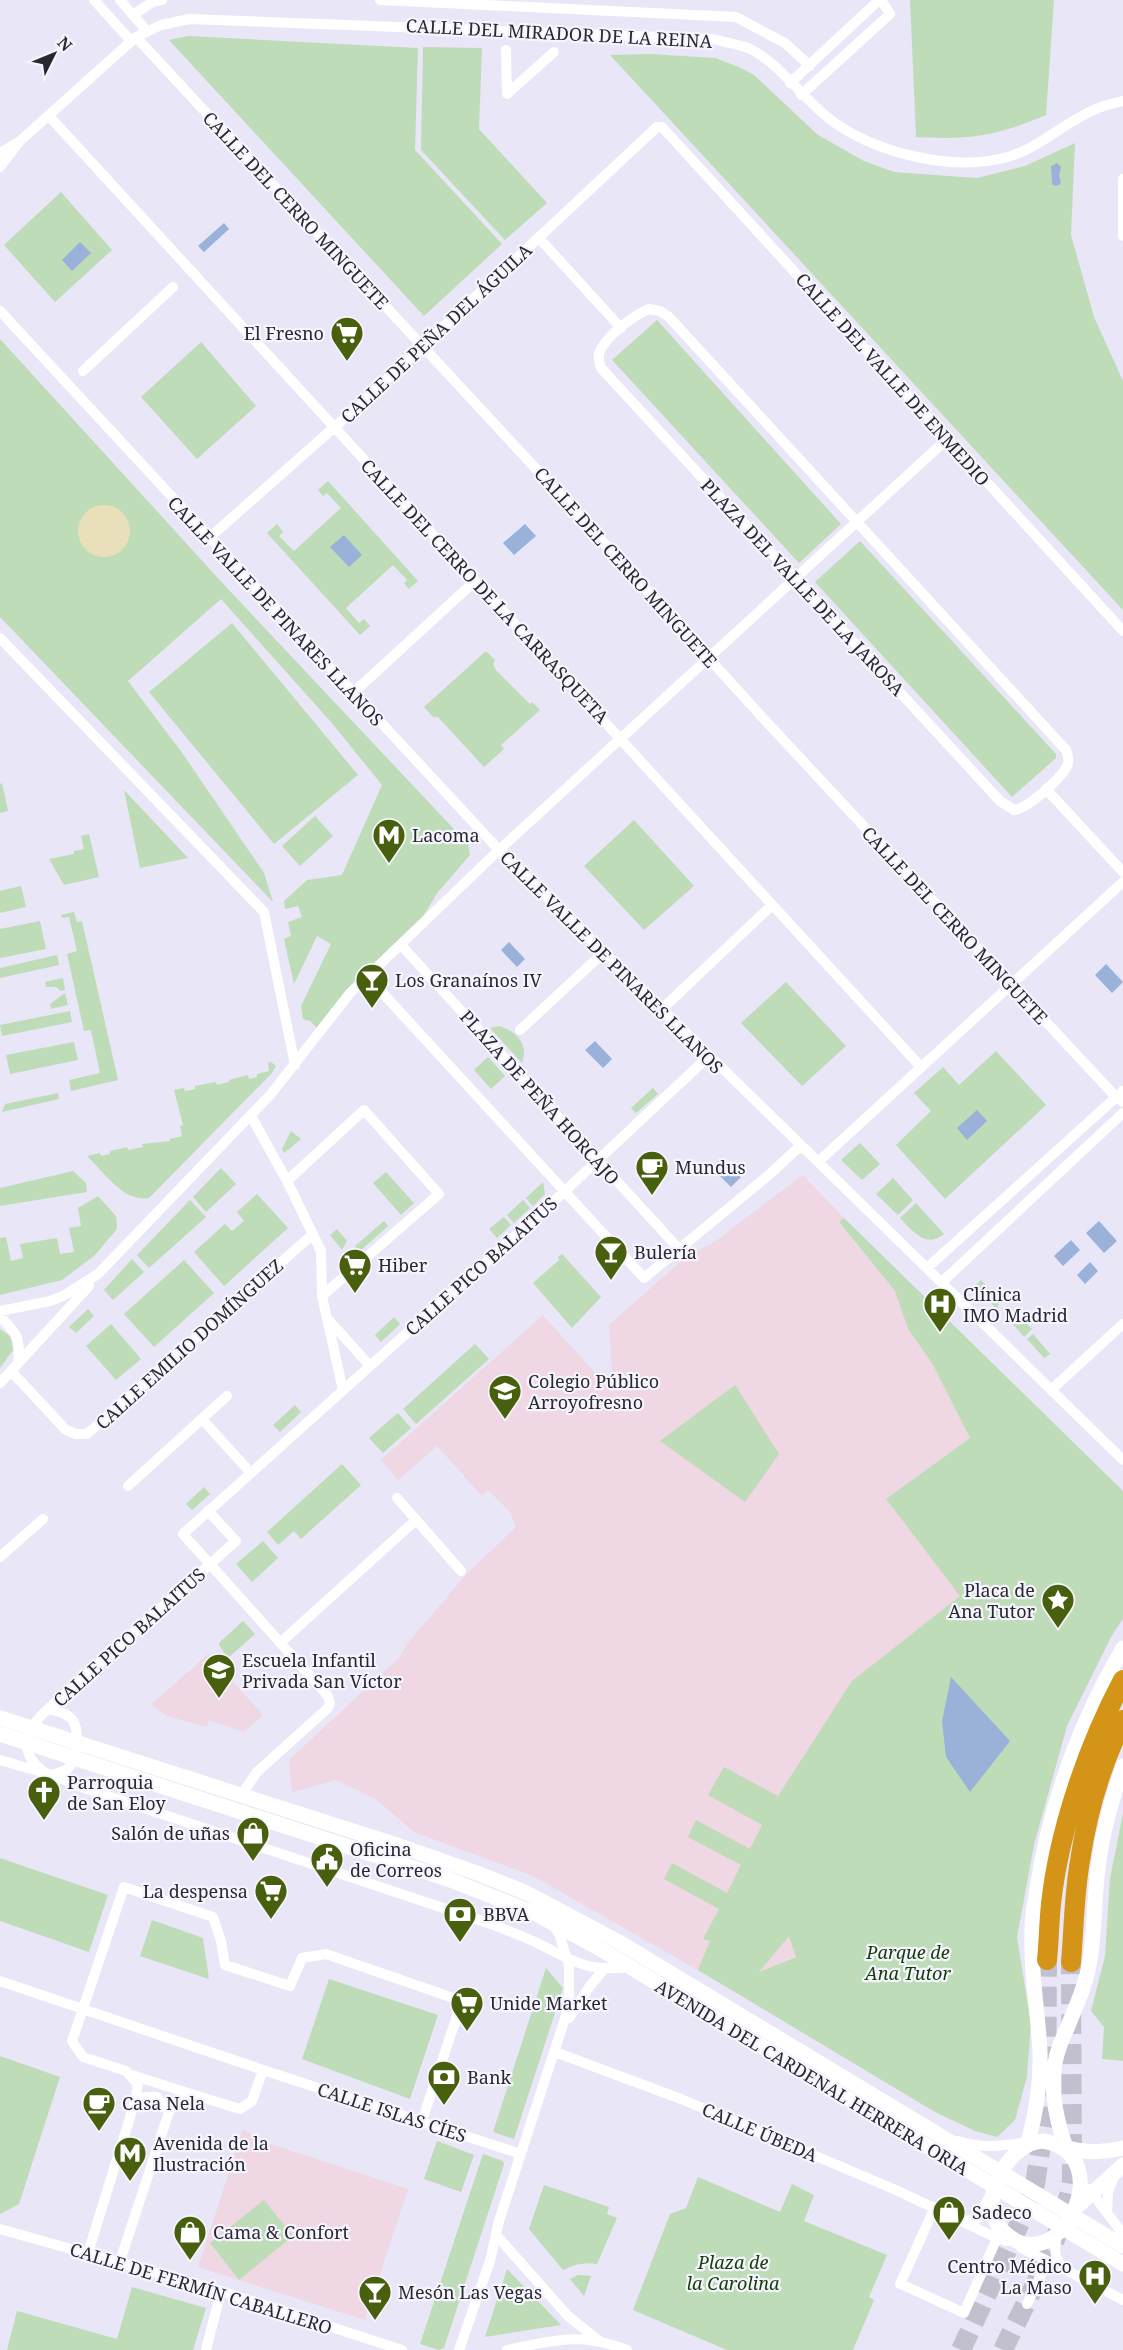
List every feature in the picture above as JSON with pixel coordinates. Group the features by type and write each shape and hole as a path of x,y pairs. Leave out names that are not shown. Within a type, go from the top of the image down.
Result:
{"highway":[{"path":"1047,1960 1051,1904 1062,1847 1080,1779 1101,1725 1123,1680"},
{"path":"1071,1962 1079,1862 1086,1826 1109,1752 1123,1720"}],"main road":[{"path":"1120,2168 1088,2188 1069,2221 1044,2244 1016,2241 999,2228 992,2214 996,2184 1014,2156 1028,2142 1036,2112 1040,2054 1032,1973 1032,1928 1042,1856 1067,1770 1086,1718 1123,1648"},
{"name":"AVENIDA DEL CARDENAL HERRERA ORIA","path":"0,1718 74,1758 448,1879 512,1903 602,1950 996,2184 1123,2246"},
{"name":"AVENIDA DEL CARDENAL HERRERA ORIA","path":"0,1734 29,1735 76,1742 487,1876 527,1893 591,1926 938,2135 996,2184"},
{"path":"1088,2188 1079,2162 1066,2148 1055,2111 1054,2065 1059,2046 1076,2009 1090,1959 1102,1841 1123,1766"},
{"name":"AVENIDA DEL CARDENAL HERRERA ORIA","path":"1028,2142 1043,2140 1054,2142 1078,2152 1101,2152 1123,2148"},
{"name":"AVENIDA DEL CARDENAL HERRERA ORIA","path":"1069,2221 1123,2264"}],"street":[{"name":"CALLE DEL CERRO MINGUETE","path":"94,0 134,39 422,347 1011,985 1121,1097 1123,1114"},
{"path":"120,0 146,30"},
{"path":"133,15 152,2 162,0"},
{"name":"CALLE DEL MIRADOR DE LA REINA","path":"380,0 585,11 721,14 736,17 768,33 785,43 810,66"},
{"path":"790,83 880,0 890,14 801,95"},
{"name":"CALLE DEL MIRADOR DE LA REINA","path":"0,167 20,141 146,30 189,19 206,18 713,39 749,48 773,66 801,95 831,120 856,136 926,160 964,162 1004,158 1029,148 1099,107 1123,101"},
{"path":"506,50 507,94 554,52"},
{"name":"CALLE DEL CERRO DE LA CARRASQUETA","path":"49,116 921,1067"},
{"name":"CALLE DE PEÑA DEL ÁGUILA","path":"209,538 335,427 657,127 662,127"},
{"name":"CALLE DEL VALLE DE ENMEDIO","path":"662,127 1123,631"},
{"path":"0,153 20,141"},
{"path":"0,158 20,141"},
{"path":"1123,179 1123,236"},
{"path":"539,238 621,328"},
{"path":"83,371 173,287"},
{"name":"PLAZA DEL VALLE DE LA JAROSA","path":"649,309 660,311 669,317 858,523 1066,750 1069,760 1066,769 1026,807 1014,810 1000,801 601,368 598,358 600,350 639,313 649,309"},
{"name":"CALLE VALLE DE PINARES LLANOS","path":"0,312 499,850 1123,1460"},
{"path":"0,1311 50,1301 70,1293 98,1274 250,1116 295,1065 350,993 367,976 499,850 946,440"},
{"path":"353,693 475,580"},
{"path":"0,639 264,912 295,1065"},
{"path":"1046,789 1123,872"},
{"path":"818,1162 1123,882"},
{"path":"661,1010 771,906"},
{"name":"PLAZA DE PEÑA HORCAJO","path":"401,945 679,1249"},
{"path":"520,1030 603,952"},
{"path":"367,976 644,1278 770,1174 800,1146"},
{"name":"CALLE PICO BALAITUS","path":"242,1795 257,1772 328,1708 330,1703 328,1696 183,1534 565,1191 708,1056"},
{"path":"927,1268 1121,1097"},
{"path":"287,1181 364,1110 439,1194 322,1296"},
{"path":"942,1282 1123,1114"},
{"path":"250,1116 287,1181 321,1251 322,1296 343,1390"},
{"name":"CALLE EMILIO DOMÍNGUEZ","path":"15,1367 66,1430 76,1434 87,1434 314,1234"},
{"path":"0,1383 98,1274"},
{"path":"0,1317 15,1331 20,1346 15,1367"},
{"path":"327,1318 370,1366"},
{"path":"1052,1390 1123,1324"},
{"path":"128,1486 227,1396"},
{"path":"202,1419 250,1472"},
{"path":"397,1498 461,1571"},
{"name":"CALLE PICO BALAITUS","path":"48,1709 236,1541 208,1511"},
{"path":"0,1557 43,1519"},
{"path":"280,1643 416,1520"},
{"path":"0,1754 5,1762 50,1774 67,1770 74,1758 76,1730 73,1720 66,1714 48,1709 34,1720 29,1735 31,1756 42,1770 50,1774 78,1786 494,1925 568,1960 586,1966 629,1967"},
{"path":"262,2070 252,2101 240,2109 132,2075 83,2057 76,2049 72,2041 124,1887 213,1917 221,1941 225,1965 290,1986 302,1958 326,1954 462,2001 422,2121"},
{"path":"459,2350 569,2006 568,1960 558,1934 550,1921"},
{"path":"565,2023 605,1968 600,1941 591,1926"},
{"path":"553,1952 570,1973"},
{"name":"CALLE ISLAS CÍES","path":"0,1981 262,2070 521,2154"},
{"name":"CALLE ÚBEDA","path":"555,2052 681,2098 935,2207 997,2238 1016,2241 1021,2248 1123,2300"},
{"path":"88,2253 135,2101 138,2084 132,2075"},
{"path":"120,2261 169,2112 177,2100 188,2093"},
{"path":"135,2101 146,2097 157,2097 169,2112"},
{"name":"AVENIDA DEL CARDENAL HERRERA ORIA","path":"938,2135 979,2147 1028,2142"},
{"path":"1107,2212 1108,2192 1120,2168"},
{"path":"962,2220 969,2222 977,2219 996,2184"},
{"path":"1088,2188 1123,2234"},
{"path":"935,2207 900,2284 964,2313 997,2238"},
{"path":"1064,2269 1058,2263 1055,2254 1069,2221"},
{"name":"CALLE DE FERMÍN CABALLERO","path":"0,2229 221,2291 402,2350"},
{"path":"497,2236 596,2345"},
{"path":"1027,2304 1041,2275"},
{"path":"206,2350 221,2291"},
{"path":"507,2350 556,2338 627,2350"}],"shaded area":[{"path":"803,1175 844,1218 839,1223 895,1291 908,1329 932,1363 970,1438 886,1499 961,1596 852,1681 796,1956 724,1985 533,1876 414,1832 377,1800 336,1780 292,1792 289,1760 399,1658 407,1644 465,1576 516,1527 510,1512 488,1490 482,1496 437,1446 398,1480 381,1460 543,1315 613,1393 609,1325 687,1256 713,1243"},
{"path":"208,1654 263,1715 244,1732 209,1720 207,1727 167,1716 151,1705"},
{"path":"243,2130 258,2137 258,2140 408,2189 365,2320 198,2267"}],"green space":[{"path":"910,0 1054,0 1046,115 1012,128 983,135 952,138 916,137"},
{"path":"188,36 418,48 415,150 502,244 424,316 169,40"},
{"path":"423,47 482,48 479,129 547,203 505,240 421,150"},
{"path":"650,54 715,58 739,67 754,75 818,135 864,161 894,172 977,178 1025,166 1075,143 1071,235 1094,317 1123,381 1123,610 610,55"},
{"path":"61,192 112,250 55,302 4,245"},
{"path":"657,320 841,524 799,563 612,360"},
{"path":"0,339 227,588 468,844 470,855 438,892 419,923 318,1029 310,1021 303,1019 301,1006 331,944 317,936 294,984 284,939 291,936 288,922 302,917 298,906 285,909 284,901 307,880 342,875 382,785 331,722 221,599 128,681 183,754 264,873 273,902 0,617"},
{"path":"201,342 256,406 197,459 141,397"},
{"path":"328,481 418,581 409,589 404,583 407,580 393,565 346,608 359,623 364,619 370,626 360,635 267,533 277,524 283,532 279,536 294,551 341,508 327,493 323,496 318,490"},
{"path":"860,541 1056,754 1056,758 1012,797 815,582"},
{"path":"232,623 358,775 274,844 149,692"},
{"path":"486,651 495,660 493,664 496,670 530,704 532,702 540,710 501,745 504,749 484,767 438,717 433,717 424,707"},
{"path":"2,783 8,811 0,813 0,784"},
{"path":"124,790 188,858 140,868"},
{"path":"315,816 333,836 300,866 282,846"},
{"path":"634,820 694,886 644,930 584,866"},
{"path":"89,834 99,877 64,885 49,859 74,854 74,851 84,849 81,836"},
{"path":"21,886 26,907 0,913 0,891"},
{"path":"74,912 77,922 82,921 118,1080 71,1091 69,1080 100,1073 91,1030 84,1031 67,954 77,951 69,917 62,918 61,915"},
{"path":"40,921 46,949 0,958 0,929"},
{"path":"57,955 59,965 0,978 0,968"},
{"path":"63,978 65,990 46,987 45,982"},
{"path":"786,982 846,1046 802,1086 741,1023"},
{"path":"65,993 68,1005 51,1009 50,1004"},
{"path":"70,1011 72,1022 2,1036 0,1025"},
{"path":"499,1026 511,1031 520,1039 524,1050 522,1063 490,1028"},
{"path":"74,1042 78,1060 10,1074 6,1055"},
{"path":"996,1051 1046,1105 945,1199 896,1145 931,1111 914,1093 943,1067 959,1085"},
{"path":"488,1057 505,1076 491,1089 474,1070"},
{"path":"271,1062 276,1066 272,1073 149,1198 131,1196 123,1191 107,1178 87,1156 100,1153 101,1156 110,1154 110,1151 127,1147 128,1150 143,1147 142,1144 170,1141 170,1139 182,1136 180,1126 183,1125 174,1090 184,1088 185,1091 195,1089 195,1086 216,1082 217,1085 248,1075 249,1079 257,1077 257,1074 269,1071 268,1063"},
{"path":"653,1088 658,1094 636,1113 631,1108"},
{"path":"58,1093 59,1099 2,1112 5,1104"},
{"path":"291,1131 301,1139 284,1153 282,1149"},
{"path":"860,1143 880,1164 862,1180 841,1160"},
{"path":"221,1168 236,1184 206,1212 193,1197"},
{"path":"73,1171 86,1183 87,1192 0,1206 0,1188"},
{"path":"386,1172 414,1203 401,1215 373,1183"},
{"path":"893,1178 913,1200 898,1215 876,1194"},
{"path":"543,1182 545,1194 533,1206 526,1198"},
{"path":"257,1194 288,1228 224,1286 194,1252 225,1224 232,1231 244,1221 237,1212"},
{"path":"98,1196 116,1216 117,1229 94,1256 62,1280 0,1295 0,1238 6,1237 11,1261 23,1258 20,1244 57,1238 60,1254 74,1252 69,1228 81,1226 78,1208"},
{"path":"190,1200 206,1217 149,1268 137,1255"},
{"path":"523,1200 530,1208 514,1223 507,1215"},
{"path":"916,1203 944,1234 931,1240 926,1239 915,1233 900,1218"},
{"path":"504,1217 511,1225 497,1238 489,1229"},
{"name":"Parque de Ana Tutor","path":"844,1218 1123,1491 1123,1619 1112,1635 1067,1726 1034,1845 1017,1937 1031,2024 1027,2077 1015,2120 997,2137 975,2131 935,2112 698,1970 710,1941 703,1939 719,1909 664,1879 672,1863 727,1893 741,1865 688,1837 696,1820 750,1849 762,1825 708,1795 724,1767 778,1796 852,1681 960,1596 886,1499 970,1438 932,1363 908,1329 895,1291 839,1222","holes":["789,1936 796,1957 759,1972"]},
{"path":"384,1221 388,1226 359,1252 355,1246"},
{"path":"337,1229 347,1241 342,1250 330,1235"},
{"path":"562,1254 601,1297 572,1328 533,1283 559,1260 558,1257"},
{"path":"132,1259 144,1272 113,1300 104,1290"},
{"path":"184,1260 214,1293 154,1347 124,1314"},
{"path":"981,1280 1000,1300 997,1310 976,1285"},
{"path":"88,1309 94,1316 76,1333 69,1327"},
{"path":"1018,1315 1032,1329 1024,1337 1010,1321"},
{"path":"394,1317 400,1324 381,1342 375,1335"},
{"path":"111,1324 141,1359 116,1380 86,1346"},
{"path":"0,1329 10,1336 13,1350 0,1368"},
{"path":"1033,1334 1050,1354 1044,1358 1027,1339"},
{"path":"475,1344 489,1359 416,1424 403,1409"},
{"path":"735,1385 779,1454 745,1502 660,1441"},
{"path":"295,1405 301,1412 280,1432 273,1425"},
{"path":"398,1413 411,1428 383,1453 369,1438"},
{"path":"342,1464 361,1485 301,1539 294,1531 278,1545 267,1532"},
{"path":"204,1487 210,1494 192,1510 186,1504"},
{"path":"263,1541 278,1558 252,1582 236,1564"},
{"path":"243,1621 255,1634 228,1658 219,1645 220,1642"},
{"path":"1123,1813 1123,2061 1102,2059 1104,2027 1091,2011 1105,1956 1110,1879"},
{"path":"0,1858 108,1895 89,1952 0,1921"},
{"path":"152,1920 203,1938 209,1979 140,1956"},
{"path":"546,1968 563,1988 514,2139 493,2132"},
{"path":"329,1979 438,2015 410,2099 302,2059"},
{"path":"0,2056 60,2077 19,2204 0,2214"},
{"path":"437,2141 474,2155 461,2192 424,2179"},
{"path":"483,2154 503,2161 504,2164 444,2348 439,2350 420,2344"},
{"name":"Plaza de la Carolina","path":"698,2177 780,2212 792,2184 814,2195 804,2221 887,2255 869,2297 874,2300 853,2350 727,2350 633,2310 670,2214 686,2208"},
{"path":"544,2185 609,2207 607,2214 617,2218 597,2264 580,2264 563,2270 529,2229"},
{"path":"264,2200 293,2236 239,2280 210,2243"},
{"path":"507,2269 561,2325 485,2337"},
{"path":"578,2275 591,2276 584,2296 570,2279"},
{"path":"132,2287 206,2308 193,2350 7,2350 17,2311 117,2339"}],"sand":[{"path":"104,505 114,507 122,513 128,521 130,531 128,541 122,549 114,555 104,557 94,555 86,549 80,541 78,531 80,521 86,513 94,507"}],"water":[{"path":"1057,163 1061,167 1059,175 1061,182 1055,186 1052,184 1051,166"},
{"path":"224,223 229,229 204,252 198,246"},
{"path":"80,242 91,253 72,271 62,260"},
{"path":"525,524 536,536 514,555 503,543"},
{"path":"344,535 362,555 349,567 330,547"},
{"path":"509,942 525,959 517,967 501,950"},
{"path":"1106,964 1123,982 1112,993 1095,975"},
{"path":"595,1041 612,1059 603,1068 585,1050"},
{"path":"977,1110 987,1121 967,1140 957,1128"},
{"path":"721,1158 741,1177 731,1187 712,1168"},
{"path":"1099,1221 1117,1241 1104,1253 1086,1233"},
{"path":"1071,1240 1080,1250 1063,1266 1054,1256"},
{"path":"1090,1262 1098,1271 1085,1284 1077,1275"},
{"path":"951,1677 1010,1741 970,1792 946,1757 942,1721"}],"tunnel":[{"path":"961,2350 1023,2216 1035,2184 1046,2112 1047,1960"},
{"path":"1003,2350 1053,2245 1072,2180 1071,1962"}],"place":[{"name":"El Fresno","path":"347,362"},
{"name":"Lacoma","path":"389,864"},
{"name":"Los Granaínos IV","path":"372,1009"},
{"name":"Mundus","path":"652,1196"},
{"name":"Bulería","path":"611,1281"},
{"name":"Hiber","path":"355,1294"},
{"name":"Clínica IMO Madrid","path":"940,1333"},
{"name":"Colegio Público Arroyofresno","path":"505,1420"},
{"name":"Placa de Ana Tutor","path":"1058,1629"},
{"name":"Escuela Infantil Privada San Víctor","path":"219,1699"},
{"name":"Parroquia de San Eloy","path":"44,1821"},
{"name":"Salón de uñas","path":"253,1862"},
{"name":"Oficina de Correos","path":"327,1888"},
{"name":"La despensa","path":"271,1920"},
{"name":"BBVA","path":"460,1943"},
{"name":"Unide Market","path":"467,2032"},
{"name":"Bank","path":"444,2106"},
{"name":"Casa Nela","path":"99,2132"},
{"name":"Avenida de la Ilustración","path":"130,2182"},
{"name":"Sadeco","path":"949,2241"},
{"name":"Cama & Confort","path":"190,2261"},
{"name":"Centro Médico La Maso","path":"1095,2305"},
{"name":"Mesón Las Vegas","path":"375,2321"}]}
